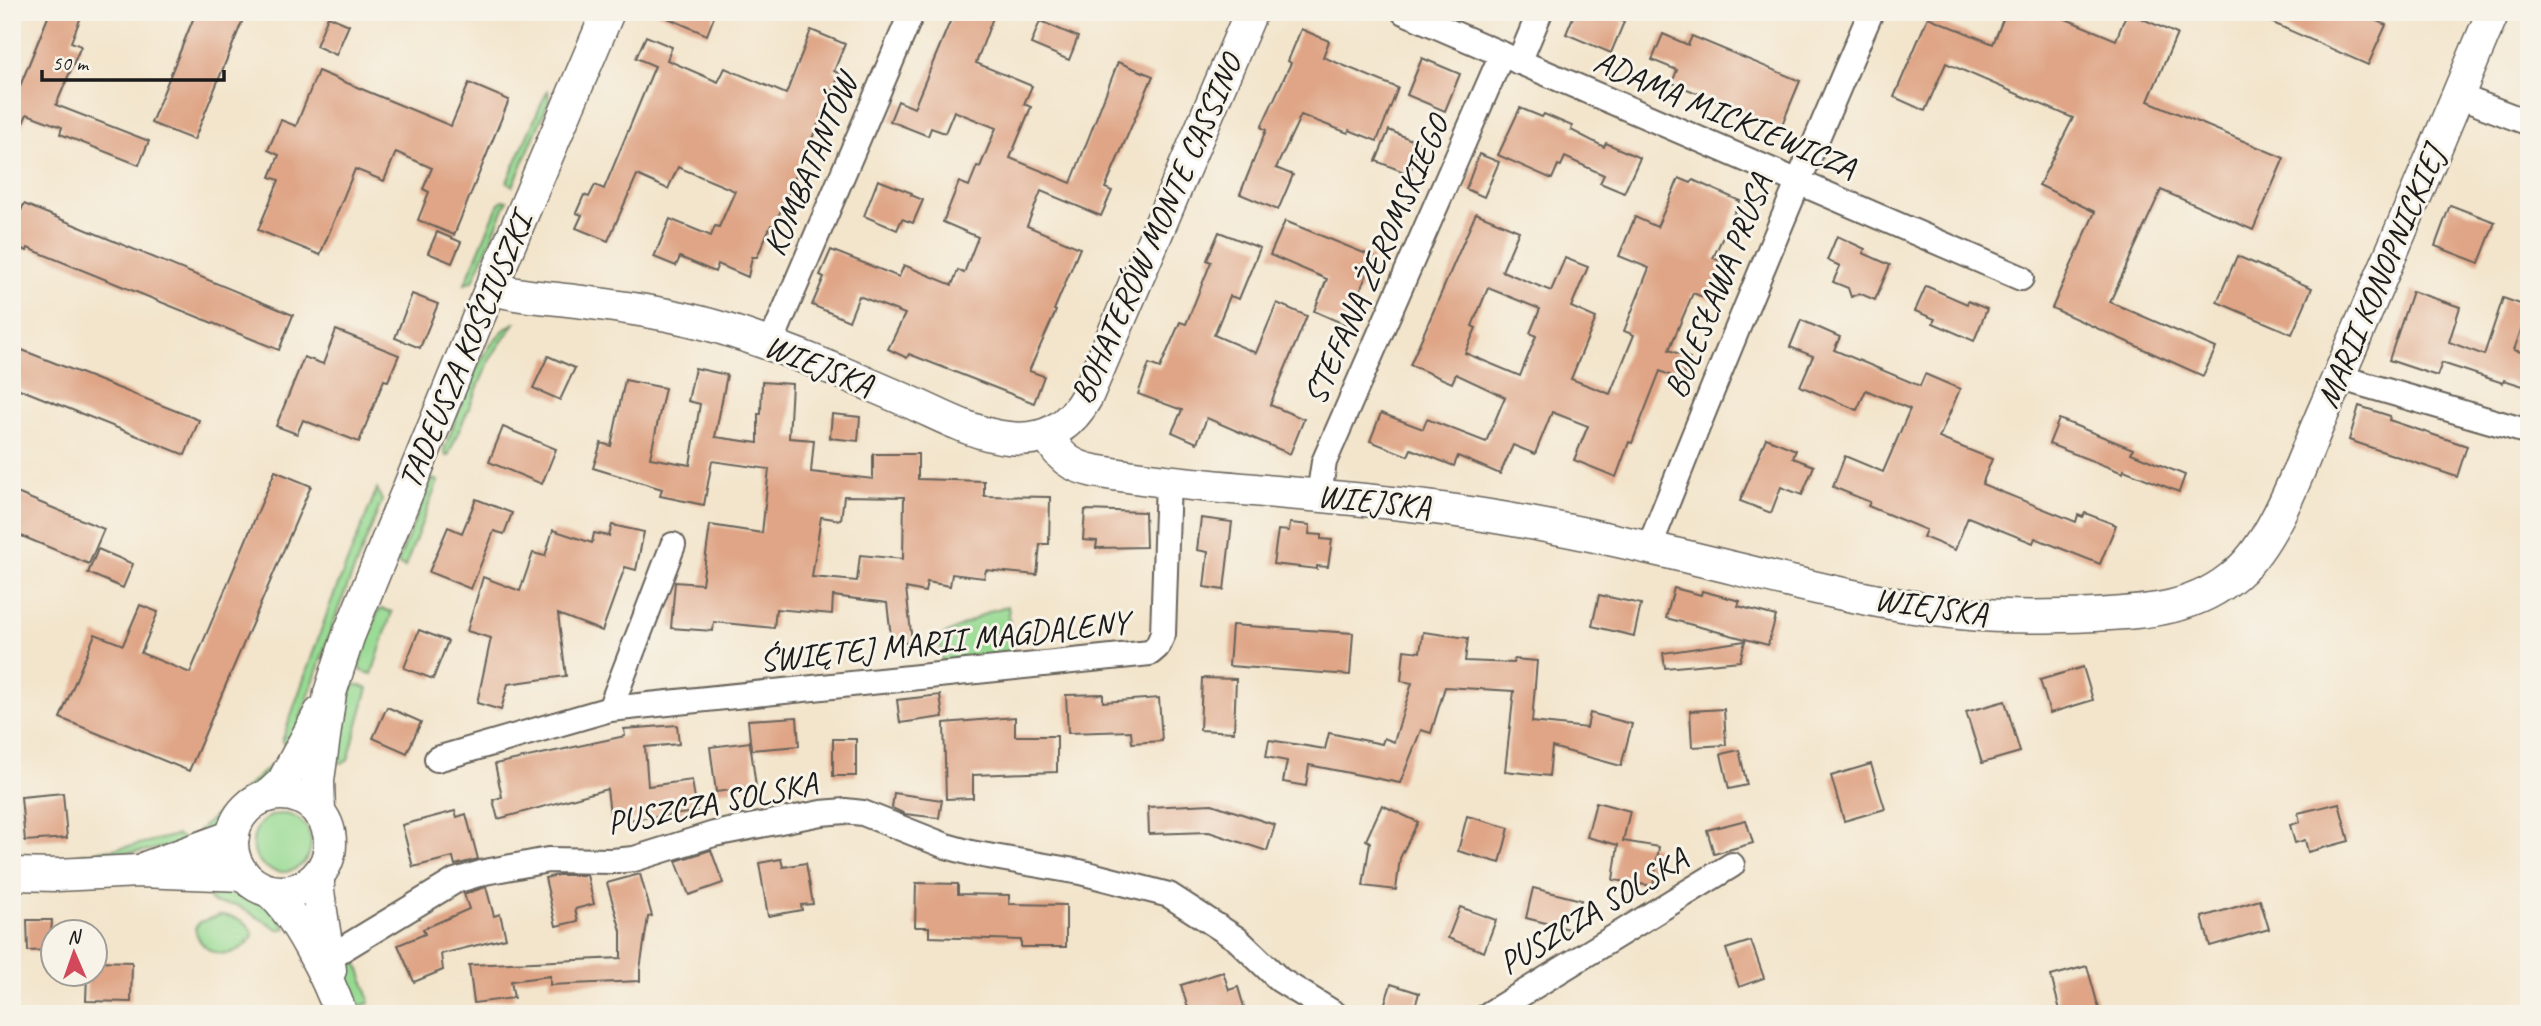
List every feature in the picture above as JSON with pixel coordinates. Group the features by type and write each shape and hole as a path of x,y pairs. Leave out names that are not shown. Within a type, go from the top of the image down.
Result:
{"street":[{"name":"TADEUSZA KOŚCIUSZKI","path":"268,796 283,782 330,693 368,587 608,12"},
{"name":"KOMBATANTÓW","path":"770,345 912,12"},
{"name":"BOHATERÓW MONTE CASSINO","path":"1048,435 1073,418 1087,396 1251,12"},
{"name":"ADAMA MICKIEWICZA","path":"1404,12 2021,278"},
{"name":"STEFANA ŻEROMSKIEGO","path":"1320,495 1324,462 1511,58 1540,12"},
{"name":"BOLESŁAWA PRUSA","path":"1649,548 1683,458 1797,181 1871,12"},
{"name":"MARII KONOPNICKIEJ","path":"2265,541 2338,377 2493,12"},
{"path":"2458,96 2529,123"},
{"name":"WIEJSKA","path":"491,288 513,294 598,303 670,315 718,327 770,345 996,436 1021,439 1048,435 1060,456 1078,467 1119,475 1320,495 1509,519 1900,605 2007,617 2125,613 2176,607 2211,593 2233,577 2265,541"},
{"path":"2338,377 2529,432"},
{"name":"ŚWIĘTEJ MARII MAGDALENY","path":"437,759 610,709 1150,653 1157,647 1163,634 1168,480"},
{"path":"610,709 673,545"},
{"name":"TADEUSZA KOŚCIUSZKI","path":"319,813 318,780 330,693"},
{"path":"12,874 139,871 257,883 296,890 318,875 327,860 330,844 327,828 319,813 313,806 296,797 287,794 268,796 253,803 242,814 233,836 234,857 257,883 286,909 334,987"},
{"name":"PUSZCZA SOLSKA","path":"334,987 455,881 485,872 548,860 634,859 714,834 821,813 845,811 863,813 946,846 1080,872 1169,895 1237,939 1280,980 1335,1014"},
{"path":"139,871 233,836"},
{"name":"PUSZCZA SOLSKA","path":"1489,1014 1732,865"},
{"path":"318,875 318,892 334,987"}],"green space":[{"path":"548,89 549,101 513,186 507,182"},
{"path":"507,201 473,281 465,284 499,203"},
{"path":"515,323 491,357 446,456 444,450 481,361 491,345"},
{"path":"432,479 438,481 405,567 399,565 398,561"},
{"path":"377,489 382,501 339,607 291,747 285,745 282,741 331,602"},
{"path":"1008,606 1013,654 942,662 940,637 990,611"},
{"path":"382,609 392,612 372,674 361,671 359,666 378,611"},
{"path":"355,684 368,688 348,760 342,763 333,761 351,690"},
{"path":"278,759 265,785 241,798 219,828 197,836 199,830"},
{"path":"282,814 293,816 306,827 311,843 309,854 298,867 282,872 271,870 258,859 253,843 255,832 266,819"},
{"path":"177,835 182,838 183,844 144,851 84,856 81,854 131,846"},
{"path":"207,884 243,891 261,901 286,928 280,930 236,905 216,904 210,900"},
{"path":"220,915 240,920 248,925 253,934 247,943 231,953 221,954 205,946 195,928 200,922"},
{"path":"354,959 361,972 370,1003 359,1006 346,973"}],"building":[{"path":"50,12 83,12 71,42 81,46 56,105 149,141 139,165 60,134 62,127 27,114 12,149 12,88 18,91"},
{"path":"196,12 246,12 194,140 151,123"},
{"path":"654,12 716,12 707,35"},
{"path":"954,12 995,12 976,63 1032,86 1024,104 1031,107 1010,158 1071,183 1118,62 1153,76 1105,188 1112,191 1101,216 1041,191 1027,226 1080,248 1029,371 1044,376 1034,403 909,354 907,358 888,349 905,314 859,296 849,321 812,305 824,277 820,275 831,250 899,277 904,265 952,285 958,270 964,273 978,237 943,222 959,182 969,186 996,128 954,111 945,133 931,128 928,136 890,121 898,101 914,108"},
{"path":"1575,12 1602,12 1624,22 1611,53 1566,34"},
{"path":"2006,12 2049,12 2116,40 2127,12 2177,34 2148,101 2284,158 2253,230 2161,190 2110,302 2216,348 2203,376 2052,308 2095,212 2039,185 2073,118 1946,63 1925,111 1894,97 1928,17 1993,44"},
{"path":"2248,12 2357,12 2386,25 2368,65"},
{"path":"328,16 349,25 336,55 316,46"},
{"path":"1040,21 1078,37 1069,60 1031,44"},
{"path":"1301,29 1329,41 1323,57 1398,88 1377,141 1301,115 1276,168 1293,175 1278,210 1240,194 1266,130 1261,127 1291,63 1288,61"},
{"path":"811,30 845,44 834,71 840,74 774,226 771,225 757,257 752,257 748,277 718,264 715,272 680,257 676,266 654,257 670,219 711,236 715,226 719,227 735,191 678,167 668,189 637,175 608,241 576,228 582,215 576,213 584,195 589,197 595,185 604,189 655,66 636,58 646,36 672,47 667,60 718,82 725,68 786,94"},
{"path":"1663,34 1688,45 1692,36 1800,81 1781,127 1672,83 1677,70 1652,60"},
{"path":"1422,58 1460,74 1445,111 1407,95"},
{"path":"318,71 451,126 469,83 509,100 454,235 418,220 429,192 423,189 432,168 396,152 384,181 355,169 320,255 258,230 279,180 270,177 279,155 268,150 281,120 296,126"},
{"path":"1520,108 1542,117 1544,114 1572,126 1571,130 1604,147 1606,143 1640,158 1624,193 1600,183 1604,175 1565,157 1552,179 1498,155"},
{"path":"1389,130 1421,144 1409,174 1376,161"},
{"path":"1479,154 1499,162 1484,197 1466,189"},
{"path":"1679,178 1691,183 1693,180 1740,201 1713,258 1732,266 1723,288 1720,286 1713,301 1693,293 1669,350 1690,358 1681,380 1660,371 1616,477 1574,460 1588,426 1552,412 1535,454 1513,445 1500,474 1458,456 1454,466 1411,449 1408,456 1370,441 1381,413 1423,429 1427,419 1486,442 1505,397 1456,374 1452,383 1410,365 1476,213 1519,231 1502,271 1551,291 1565,258 1588,267 1571,307 1596,318 1571,379 1610,394 1634,335 1624,331 1649,268 1619,256 1635,217 1657,227","holes":["1488,288 1540,309 1530,333 1536,336 1520,376 1465,353 1476,328 1472,326"]},
{"path":"878,180 923,200 913,223 902,219 897,230 864,216"},
{"path":"24,204 293,315 279,350 28,248 27,251 12,245 12,231"},
{"path":"2450,205 2495,222 2479,263 2435,246"},
{"path":"1285,221 1374,257 1346,325 1314,311 1327,279 1270,255"},
{"path":"437,232 461,242 452,263 428,253"},
{"path":"1219,232 1260,248 1239,299 1230,296 1214,335 1256,353 1277,303 1307,316 1270,405 1304,419 1290,454 1207,418 1197,443 1172,432 1182,410 1138,394 1149,364 1160,368 1180,322 1186,324 1211,262 1207,260"},
{"path":"1837,236 1865,249 1863,253 1890,265 1875,300 1859,293 1851,297 1848,288 1833,282 1840,266 1827,260"},
{"path":"2237,256 2312,288 2292,334 2217,302"},
{"path":"1926,286 1967,304 1968,301 1987,309 1974,341 1933,323 1935,319 1915,311"},
{"path":"2412,291 2460,307 2449,342 2484,355 2503,298 2529,307 2514,350 2529,354 2529,388 2504,380 2503,383 2442,363 2437,376 2389,360"},
{"path":"412,294 438,304 420,348 395,338"},
{"path":"1801,320 1840,337 1834,350 1920,386 1925,374 1960,389 1939,438 1992,459 1982,484 2076,522 2078,515 2083,517 2085,513 2116,525 2100,564 2035,538 2033,543 1968,517 1955,550 1923,537 1926,530 1868,506 1870,502 1833,487 1845,456 1883,472 1910,409 1866,390 1857,410 1800,386 1813,356 1790,347"},
{"path":"336,330 399,355 388,381 384,380 359,442 303,420 297,434 276,426 304,357 323,364"},
{"path":"12,346 199,420 185,455 12,386"},
{"path":"548,356 575,368 560,400 533,388"},
{"path":"695,368 727,375 715,437 758,443 762,382 792,384 789,438 814,440 811,472 873,479 873,454 918,454 918,479 984,481 984,496 1050,497 1049,544 1040,544 1037,575 986,570 984,578 952,574 950,586 927,582 925,592 906,588 912,642 892,645 887,603 833,596 832,614 776,609 774,628 714,622 713,631 671,628 675,582 702,584 710,525 762,533 769,469 712,461 704,505 660,496 662,489 593,468 601,443 611,446 625,380 665,388 650,458 690,465 700,404 688,401","holes":["844,496 904,497 903,559 860,555 857,581 812,577 821,517 841,520"]},
{"path":"2359,406 2390,416 2389,420 2467,446 2457,477 2349,440"},
{"path":"832,414 860,417 858,441 830,438"},
{"path":"2059,419 2133,449 2131,453 2185,475 2179,492 2049,444"},
{"path":"503,427 556,449 542,484 489,462"},
{"path":"1766,438 1796,450 1793,458 1814,466 1802,495 1781,487 1771,513 1740,501"},
{"path":"275,471 311,486 189,771 60,718 95,634 123,645 140,605 158,612 141,653 190,673"},
{"path":"12,491 104,529 89,564 12,532"},
{"path":"476,499 512,513 504,534 494,531 471,589 429,572 448,527 462,533"},
{"path":"1085,510 1145,512 1146,547 1096,548 1097,541 1083,540"},
{"path":"1201,518 1232,522 1224,590 1204,587 1208,552 1197,550"},
{"path":"1290,523 1310,525 1309,534 1332,540 1328,567 1317,566 1317,569 1273,564 1278,530 1289,531"},
{"path":"612,525 644,532 636,570 625,567 602,631 558,614 566,676 508,684 501,710 477,703 491,638 467,631 483,577 520,591 533,553 545,556 553,530 592,543 594,533 609,536"},
{"path":"98,549 133,564 123,588 88,573"},
{"path":"1674,588 1701,595 1702,591 1740,601 1738,606 1776,616 1768,645 1666,618"},
{"path":"1599,595 1641,604 1634,636 1592,626"},
{"path":"1232,625 1353,633 1350,675 1229,666"},
{"path":"419,630 448,641 433,679 404,668"},
{"path":"1423,632 1468,638 1465,661 1537,661 1532,722 1587,728 1590,713 1632,724 1621,766 1552,747 1549,776 1505,771 1514,691 1445,687 1431,733 1421,730 1400,783 1309,765 1306,786 1283,782 1287,761 1266,757 1269,740 1325,749 1329,733 1382,744 1384,738 1394,742 1412,683 1401,681 1404,650 1420,652"},
{"path":"1745,641 1740,661 1665,668 1663,653"},
{"path":"2083,667 2093,700 2050,713 2040,680"},
{"path":"1202,678 1236,679 1234,732 1200,730"},
{"path":"1103,694 1103,702 1159,698 1162,741 1132,743 1131,731 1068,733 1066,695"},
{"path":"940,695 943,717 900,723 897,700"},
{"path":"2005,701 2020,752 1982,763 1966,712"},
{"path":"387,707 421,722 407,753 373,738"},
{"path":"1724,709 1726,745 1692,747 1690,711"},
{"path":"797,717 799,746 751,750 748,720"},
{"path":"1015,717 1015,736 1057,736 1057,772 973,775 973,798 946,799 944,723"},
{"path":"677,725 679,744 645,747 648,786 692,780 697,812 611,822 607,789 498,819 493,800 502,797 495,764 625,736 624,729"},
{"path":"833,739 856,739 856,776 833,776"},
{"path":"750,742 756,787 716,792 710,747"},
{"path":"1739,750 1747,785 1729,789 1721,754"},
{"path":"1871,764 1885,809 1844,821 1831,776"},
{"path":"63,793 67,838 25,841 21,797"},
{"path":"894,793 942,800 939,818 905,814 892,808"},
{"path":"1596,802 1630,811 1623,841 1659,847 1653,886 1613,880 1618,845 1587,837"},
{"path":"2339,803 2349,841 2308,852 2305,840 2295,843 2290,825 2300,822 2298,813"},
{"path":"1212,804 1275,825 1267,851 1209,832 1149,834 1148,807"},
{"path":"1382,805 1418,822 1400,858 1396,890 1363,886 1370,842 1366,840"},
{"path":"455,811 457,817 466,814 478,859 455,865 453,857 413,867 402,825"},
{"path":"1467,816 1509,828 1500,863 1458,851"},
{"path":"1746,820 1753,843 1714,854 1707,830"},
{"path":"711,850 723,883 689,895 676,861"},
{"path":"781,859 783,867 806,863 813,904 801,905 802,910 768,916 759,863"},
{"path":"640,874 652,916 648,917 640,981 550,985 550,976 511,981 514,998 474,1003 469,965 621,958 621,931 607,883"},
{"path":"587,875 594,904 575,909 578,921 556,926 545,878"},
{"path":"916,883 958,884 958,894 1009,895 1009,904 1066,905 1066,947 1021,947 1021,940 929,937 929,927 915,927"},
{"path":"486,887 494,916 500,914 506,938 441,954 443,970 414,982 398,945 425,934 423,929 469,909 464,894"},
{"path":"1533,888 1581,900 1573,930 1526,918"},
{"path":"2260,900 2269,929 2210,946 2202,917"},
{"path":"1460,907 1496,920 1484,952 1448,938"},
{"path":"27,920 38,920 38,951 28,951"},
{"path":"1751,941 1764,978 1739,987 1726,949"},
{"path":"108,961 132,962 131,1002 86,1001 86,988 108,988"},
{"path":"2087,966 2099,1009 2083,1014 2061,1014 2051,976"},
{"path":"1223,972 1229,990 1238,987 1246,1014 1190,1014 1181,985"},
{"path":"1391,984 1419,993 1413,1014 1397,1014 1383,1009"}]}
